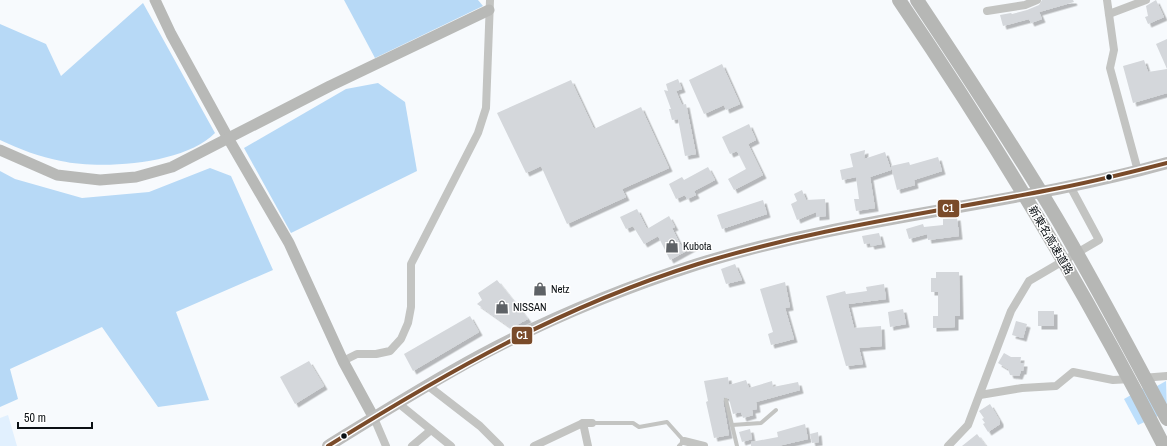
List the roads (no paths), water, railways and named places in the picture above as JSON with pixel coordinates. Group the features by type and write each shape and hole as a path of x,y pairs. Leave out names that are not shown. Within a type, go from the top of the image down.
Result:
{"highway":[{"name":"新東名高速道路","path":"900,0 946,68 1043,225 1164,446"},
{"name":"新東名高速道路","path":"917,0 1002,130 1056,218 1101,297 1167,419"}],"main road":[{"path":"328,446 427,385 481,355 577,310 698,264 773,244 866,224 1070,186 1167,163"}],"street":[{"path":"155,0 171,34 228,138 289,244 343,361 374,418 386,446"},
{"path":"987,11 1025,5 1037,0"},
{"path":"1107,0 1114,50 1110,68 1138,171"},
{"path":"1109,14 1146,0"},
{"path":"0,150 57,175 100,180 136,177 172,167 489,5 486,108 478,133 411,264 411,307 408,323 401,338 390,352 357,354 343,361"},
{"path":"948,446 968,425 1011,311 1029,282 1099,240 1070,186"},
{"path":"980,395 1022,388 1056,386 1073,372 1113,380 1167,376"},
{"path":"427,385 480,426 500,446"},
{"path":"398,403 451,446"},
{"path":"534,446 583,424 592,423"},
{"path":"583,424 588,446"},
{"path":"412,446 432,430"},
{"path":"681,444 704,446"}],"lane":[{"path":"726,400 737,446"},
{"path":"732,425 761,423 776,410"},
{"path":"592,423 633,423 640,427 667,422 681,444"}],"place":[{"name":"Kubota","path":"672,246"},
{"name":"Netz","path":"540,289"},
{"name":"NISSAN","path":"502,307"}]}
